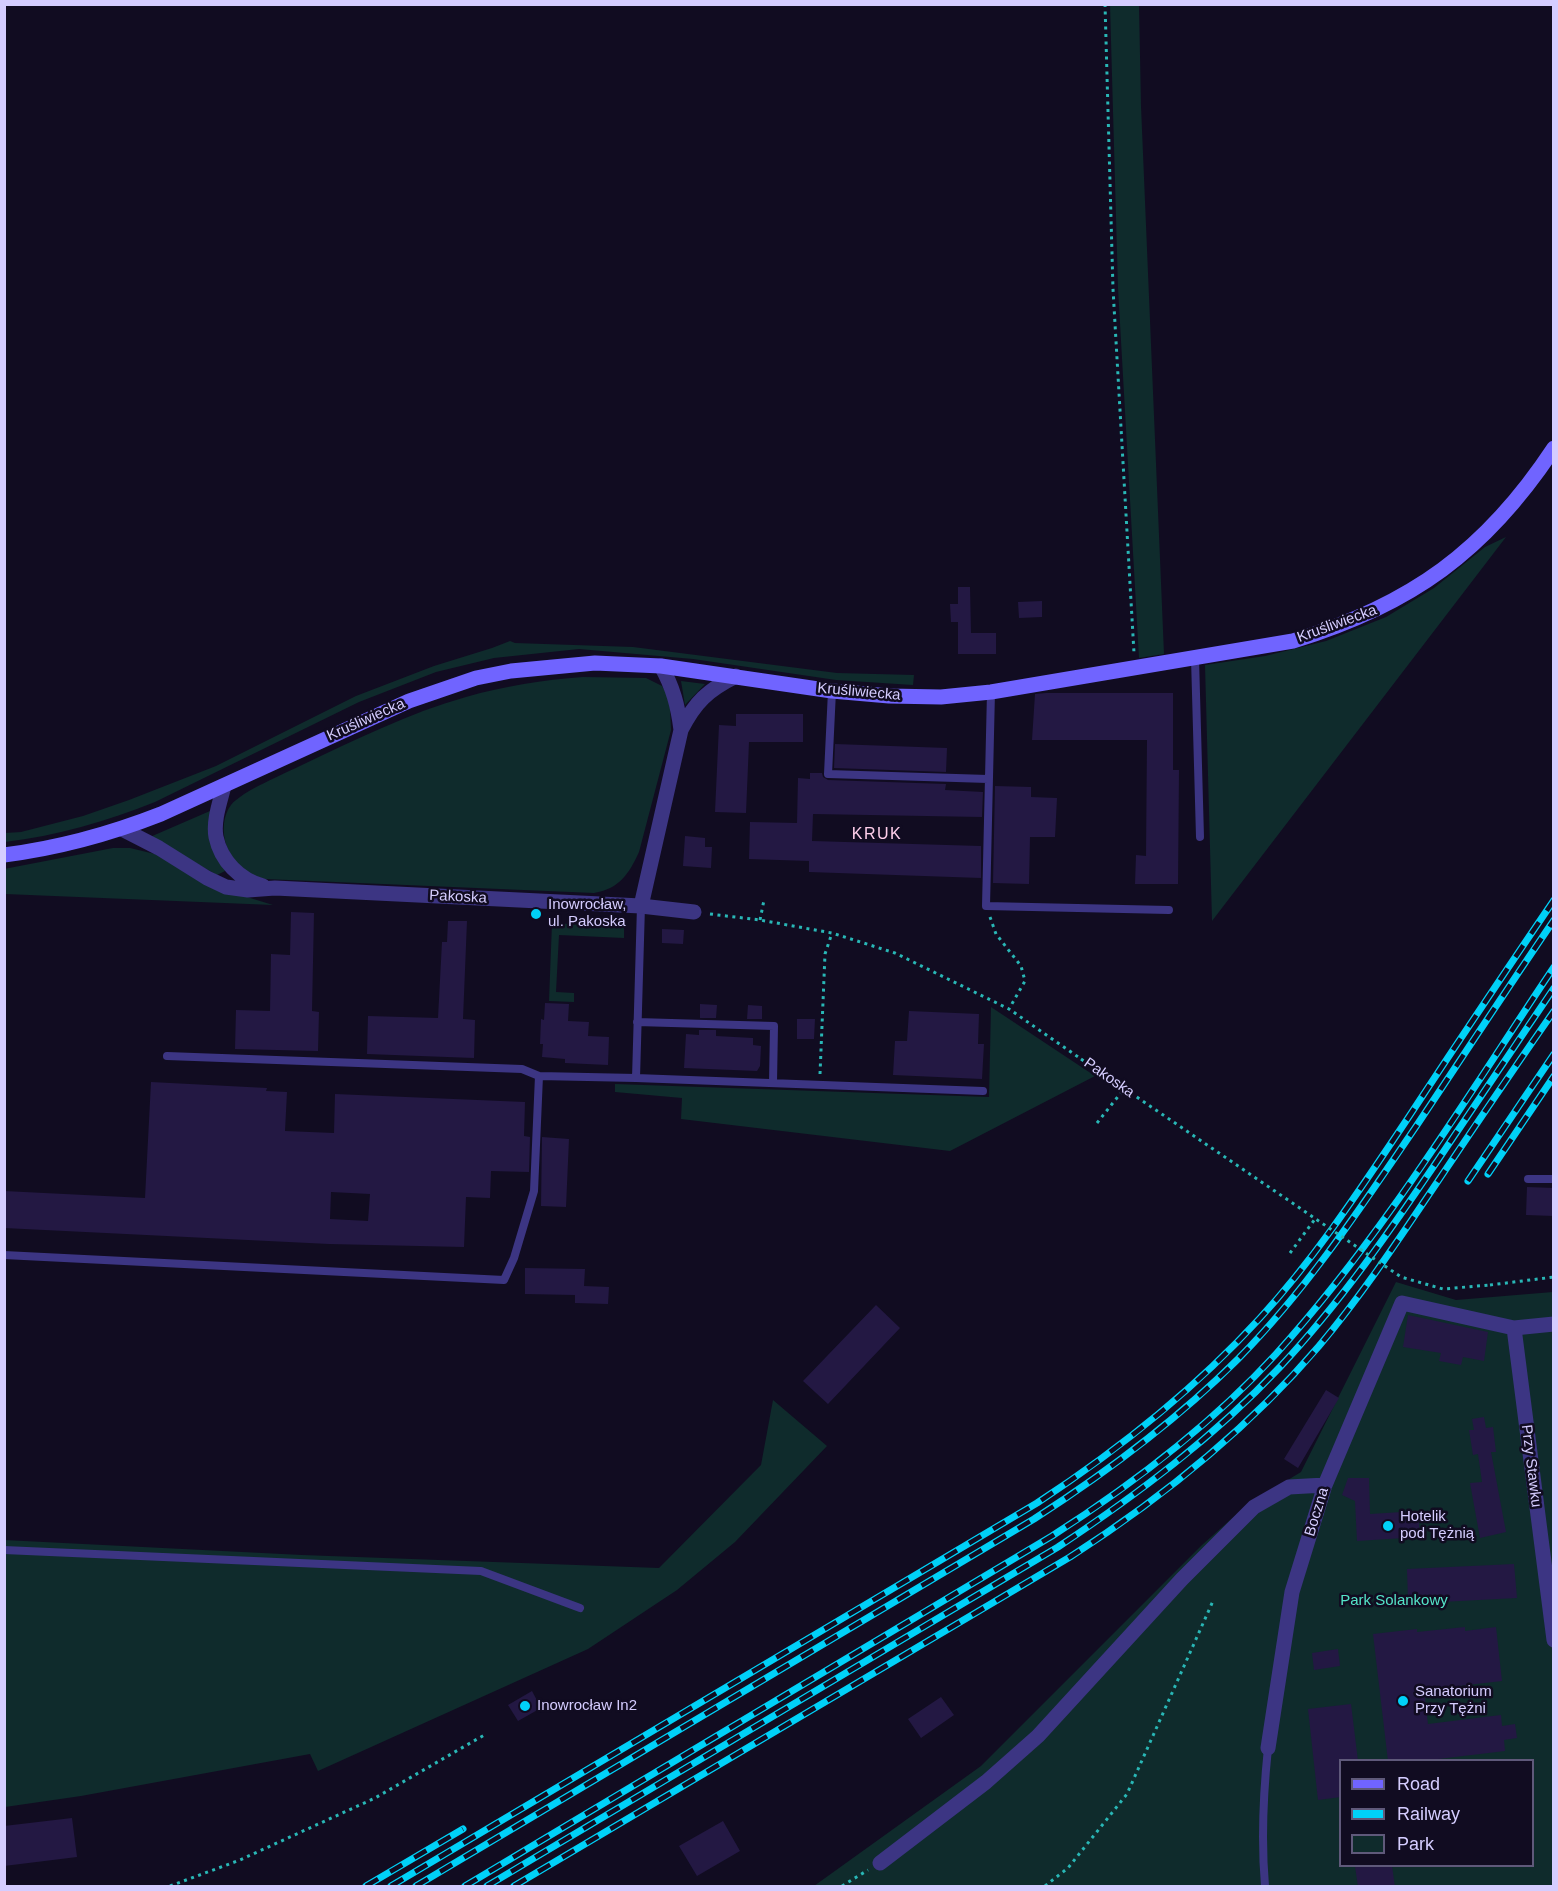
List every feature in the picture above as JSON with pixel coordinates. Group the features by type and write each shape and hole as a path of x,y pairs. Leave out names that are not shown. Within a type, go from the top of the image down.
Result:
{"main road":[{"name":"Kruśliwiecka","path":"122,830 224,786 409,700 476,678 511,671 595,663 661,666 832,691 889,696 941,697 992,692 1261,648 1325,631 1379,609 1429,581 1471,547 1508,510 1554,448"},
{"path":"4,855 58,847 122,830"}],"street":[{"path":"661,666 677,701 681,730"},
{"path":"640,906 681,730 696,705 716,686 736,676"},
{"name":"Pakoska","path":"224,786 216,824 219,848 242,878 274,888"},
{"name":"Pakoska","path":"122,830 159,848 226,887 248,890 274,888 640,906 694,912"},
{"name":"Boczna","path":"1268,1748 1292,1592 1325,1485 1402,1303 1514,1328 1554,1324"},
{"name":"Przy Stawku","path":"1514,1328 1554,1640"},
{"path":"883,1866 1040,1739 1182,1579 1254,1507 1289,1487 1325,1485"}],"lane":[{"path":"1195,658 1200,837"},
{"path":"832,691 828,774 988,779"},
{"path":"992,692 986,906 1169,910"},
{"path":"636,1078 640,906"},
{"path":"637,1022 774,1026 773,1083"},
{"path":"167,1056 522,1069 539,1076 983,1091"},
{"path":"4,1255 504,1280 514,1258 534,1191 539,1076"},
{"path":"1528,1179 1554,1179"},
{"path":"4,1550 481,1571 580,1608"},
{"name":"Boczna","path":"1265,1887 1262,1822 1268,1748"}],"path":[{"path":"1105,4 1113,289 1135,669"},
{"path":"760,920 764,900"},
{"path":"986,906 996,934 1021,966 1025,981 1009,1009"},
{"name":"Pakoska","path":"694,912 760,920 832,933 895,953 1009,1009 1401,1277 1443,1289 1554,1277"},
{"path":"819,1084 825,954 832,933"},
{"path":"1097,1123 1124,1089"},
{"path":"1290,1253 1315,1219"},
{"path":"1045,1887 1068,1868 1127,1794 1213,1601"},
{"path":"170,1887 240,1860 375,1798 486,1734"},
{"path":"842,1887 883,1866"}],"green space":[{"path":"1110,5 1139,5 1141,106 1164,654 1139,658 1118,288"},
{"path":"1506,537 1212,921 1205,665 1265,656 1326,641 1386,617 1434,588 1485,547"},
{"path":"510,641 633,647 837,673 914,675 913,685 836,680 693,659 579,649 494,658 436,672 359,702 137,809 62,832 5,842 5,833 21,832 83,816 129,800 216,766 356,696 434,666"},
{"path":"583,677 646,678 662,686 667,694 670,708 671,730 639,852 627,874 610,888 594,893 265,879 246,871 229,851 224,829 228,809 244,794 264,783 342,746 445,703 509,687"},
{"path":"681,681 705,684 685,705"},
{"path":"210,811 225,871 217,875 150,837"},
{"path":"113,848 130,848 159,855 247,897 273,905 5,894 4,869"},
{"path":"552,923 624,927 624,938 559,935 556,992 574,993 574,1002 549,1001"},
{"path":"991,1007 1095,1076 950,1151 681,1119 682,1098 615,1092 615,1084 989,1097"},
{"name":"Park Solankowy","path":"1396,1282 1456,1300 1553,1292 1553,1886 814,1886 981,1766 1202,1545 1248,1504 1301,1472"},
{"path":"773,1400 827,1446 735,1542 677,1590 588,1649 318,1771 310,1754 81,1796 5,1807 4,1540 302,1555 659,1568 761,1465"}],"building":[{"path":"958,587 970,587 971,633 996,633 996,654 958,654 958,622 951,622 950,604 958,604"},
{"path":"1042,601 1042,617 1019,618 1018,602"},
{"path":"1173,693 1173,770 1179,770 1178,884 1135,884 1136,855 1146,856 1147,740 1032,740 1035,694"},
{"path":"736,714 803,714 803,742 749,742 746,813 715,812 719,725 736,726"},
{"path":"835,744 947,748 946,772 834,768"},
{"path":"810,773 822,773 823,777 828,780 946,784 945,790 983,792 982,817 813,814 812,841 981,846 981,878 809,872 809,861 749,859 750,822 797,823 798,778 810,779"},
{"path":"995,786 1031,787 1031,797 1057,798 1055,837 1030,837 1029,884 993,883"},
{"path":"685,836 705,838 705,847 712,847 711,868 683,866"},
{"path":"291,912 314,913 312,1011 319,1012 318,1051 235,1049 236,1010 270,1011 271,954 290,955"},
{"path":"448,921 467,921 463,1019 475,1020 474,1058 367,1054 368,1016 438,1018 442,942 447,942"},
{"path":"662,929 684,930 683,944 662,943"},
{"path":"545,1003 569,1004 568,1021 589,1022 588,1036 609,1037 608,1065 565,1063 565,1059 542,1057 541,1019 544,1020"},
{"path":"700,1004 717,1005 716,1018 700,1018"},
{"path":"748,1005 762,1006 762,1019 747,1019"},
{"path":"909,1011 979,1014 978,1044 984,1044 982,1079 893,1075 895,1041 907,1041"},
{"path":"797,1019 815,1019 814,1039 797,1039"},
{"path":"699,1030 716,1030 716,1036 753,1038 753,1045 761,1046 760,1066 757,1071 684,1068 686,1034 699,1035"},
{"path":"151,1082 267,1088 266,1091 287,1092 285,1131 334,1133 335,1094 525,1102 524,1136 530,1137 529,1172 491,1171 490,1198 466,1197 464,1247 329,1244 4,1228 4,1191 145,1198","holes":["331,1192 370,1194 368,1221 330,1219"]},
{"path":"542,1137 569,1139 566,1207 541,1206"},
{"path":"1527,1187 1554,1188 1554,1216 1526,1215"},
{"path":"525,1268 585,1269 584,1286 609,1287 608,1304 575,1303 575,1295 525,1294"},
{"path":"876,1305 900,1328 828,1404 803,1381"},
{"path":"1408,1315 1488,1332 1484,1361 1463,1357 1461,1365 1439,1361 1441,1353 1403,1347"},
{"path":"1326,1390 1339,1398 1298,1468 1284,1459"},
{"path":"1484,1417 1486,1428 1493,1427 1496,1452 1491,1452 1506,1532 1480,1538 1470,1483 1482,1482 1478,1454 1473,1455 1469,1430 1474,1430 1472,1419"},
{"name":"Hotelik pod Tężnią","path":"1348,1478 1369,1478 1370,1514 1418,1511 1420,1537 1357,1541 1355,1501 1342,1495"},
{"path":"1514,1564 1517,1598 1422,1603 1422,1598 1408,1599 1407,1569"},
{"name":"Sanatorium Przy Tężni","path":"1465,1627 1465,1631 1496,1627 1502,1681 1424,1690 1428,1724 1501,1715 1502,1726 1515,1724 1517,1738 1504,1740 1505,1751 1439,1759 1388,1759 1373,1634 1417,1629 1417,1632"},
{"path":"1338,1649 1340,1666 1314,1670 1312,1653"},
{"name":"Inowrocław In2","path":"532,1691 541,1708 518,1721 508,1705"},
{"path":"941,1697 954,1715 921,1738 908,1719"},
{"path":"1351,1704 1358,1759 1339,1759 1339,1797 1318,1800 1308,1709"},
{"path":"72,1818 77,1857 4,1866 4,1826"},
{"path":"723,1821 740,1851 697,1876 679,1846"},
{"path":"1355,1867 1392,1867 1395,1887 1358,1887"}],"railway":[{"path":"391,1886 1037,1503 1097,1462 1154,1418 1235,1344 1300,1271 1373,1170 1554,900"},
{"path":"416,1886 1034,1519 1115,1464 1191,1403 1263,1332 1332,1248 1554,920"},
{"path":"465,1886 1052,1536 1112,1496 1198,1429 1276,1354 1352,1262 1456,1116 1554,967"},
{"path":"487,1886 1058,1547 1146,1485 1202,1441 1280,1367 1345,1291 1404,1209 1554,988"},
{"path":"514,1886 1070,1557 1138,1511 1233,1434 1292,1376 1335,1327 1394,1246 1554,1011"},
{"path":"1468,1181 1554,1054"},
{"path":"1488,1174 1554,1076"},
{"path":"366,1886 463,1829"}],"place":[{"name":"Inowrocław, ul. Pakoska","path":"536,914"},
{"name":"Hotelik pod Tężnią","path":"1388,1526"},
{"name":"Sanatorium Przy Tężni","path":"1403,1701"},
{"name":"Inowrocław In2","path":"525,1706"}],"district":[{"name":"KRUK","path":"877,835"}]}
